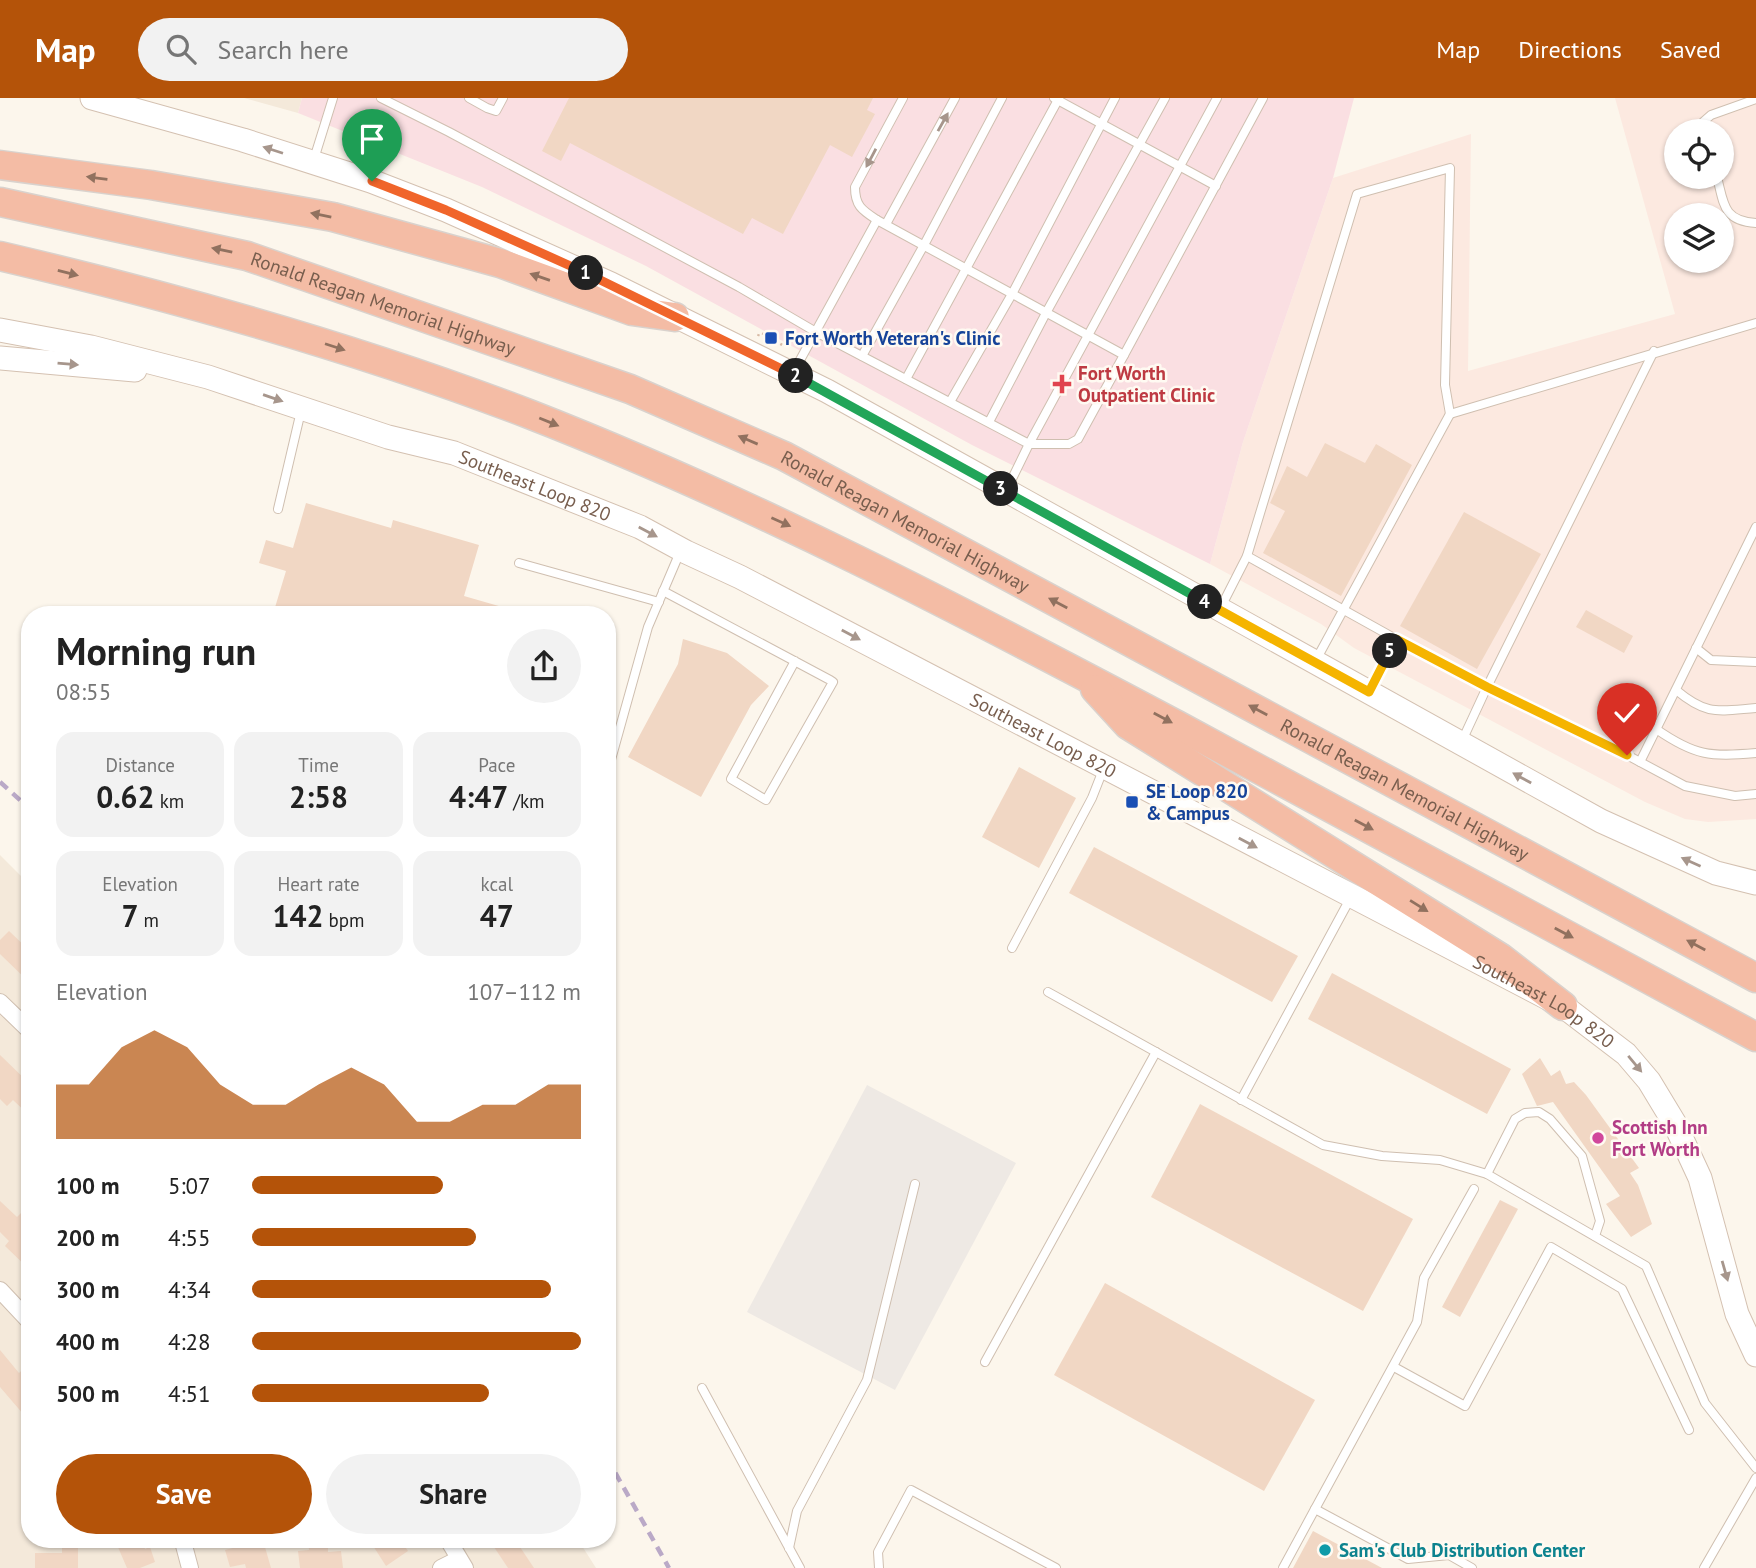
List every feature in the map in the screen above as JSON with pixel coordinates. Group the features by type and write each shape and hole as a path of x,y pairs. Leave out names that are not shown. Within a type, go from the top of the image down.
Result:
{"highway":[{"path":"0,165 151,185 333,218 500,263 632,311 675,317"},
{"name":"Ronald Reagan Memorial Highway","path":"0,202 247,256 630,389 784,456 1756,978"},
{"path":"0,256 262,324 465,391 529,414 802,531 1082,674 1756,1037"},
{"path":"1082,674 1128,725 1501,958 1563,1006"}],"main road":[{"path":"92,98 231,137 372,181 446,210 611,284 793,374 1601,821 1716,873 1756,883"},
{"name":"Southeast Loop 820","path":"0,330 91,347 208,377 388,437 454,453 640,527 1563,1006 1626,1054 1649,1081 1675,1124 1700,1178 1737,1314 1756,1355"},
{"name":"Southeast Loop 820","path":"0,358 208,377"}],"street":[{"path":"0,1002 21,1022"},
{"path":"0,1290 21,1312"},
{"path":"185,1548 190,1568"},
{"path":"441,1568 462,1563"}],"lane":[{"path":"313,163 333,98"},
{"path":"381,98 398,104 727,281 816,332 1029,444 1069,444 1078,439 1263,98"},
{"path":"469,98 496,111 503,98"},
{"path":"903,98 855,187 858,207 877,220 1124,355"},
{"path":"886,225 956,98"},
{"path":"862,356 1002,98"},
{"path":"950,402 1012,294 1115,98"},
{"path":"989,422 1165,98"},
{"path":"1005,491 1217,98"},
{"path":"906,379 1057,99 1216,186"},
{"path":"1706,119 1756,99"},
{"path":"1220,610 1247,556 1357,194 1450,168 1445,385 1450,414 1314,663"},
{"path":"1720,189 1726,211 1741,222 1756,223"},
{"path":"793,374 877,220"},
{"path":"1450,414 1654,351 1756,323"},
{"path":"1461,744 1654,351"},
{"path":"278,509 302,408"},
{"path":"1640,762 1753,540 1756,527"},
{"path":"616,742 648,627 681,550"},
{"path":"1247,556 1487,687 1685,786 1735,796 1756,794"},
{"path":"519,563 659,602"},
{"path":"663,591 831,680 833,686 766,800 731,779 795,661"},
{"path":"1369,692 1396,639"},
{"path":"1696,648 1712,660 1756,662"},
{"path":"1676,690 1702,709 1717,711 1756,708"},
{"path":"1656,729 1677,744 1709,756 1756,753"},
{"path":"1012,947 1091,798 1104,767"},
{"path":"1241,1100 1351,897"},
{"path":"1048,992 1323,1145 1382,1156 1440,1160 1487,1174 1646,1266 1705,1403 1756,1468"},
{"path":"985,1362 1156,1052"},
{"path":"1487,1174 1516,1119 1525,1113 1539,1112 1550,1119 1582,1156 1600,1221 1595,1236"},
{"path":"789,1548 797,1511 867,1380 915,1184"},
{"path":"1283,1568 1417,1322 1424,1278 1474,1189"},
{"path":"1394,1367 1465,1406 1551,1247 1622,1289 1689,1430"},
{"path":"702,1388 800,1568"},
{"path":"1704,1568 1756,1478"},
{"path":"879,1568 878,1552 911,1490 1056,1568"},
{"path":"1315,1509 1408,1559 1449,1555 1472,1568"},
{"path":"1034,1568 1039,1559"}],"path":[{"path":"750,352 760,332 784,346 797,321"}],"shaded area":[{"path":"244,98 302,98 298,113"},
{"name":"Fort Worth Outpatient Clinic","path":"302,98 1354,98 1333,178 1243,442 1210,564 972,445 646,266 482,187 298,113"},
{"path":"1615,98 1756,98 1756,819 1708,822 1685,819 1645,802 1354,648 1321,624 1210,564 1243,442 1333,178 1471,134 1468,371 1675,314"},
{"path":"0,855 21,876 21,1548 583,1548 596,1568 0,1568"},
{"path":"867,1085 1016,1163 895,1390 747,1312"}],"building":[{"path":"569,98 873,98 867,110 875,114 852,157 830,145 783,234 752,218 743,234 570,143 561,161 542,151"},
{"path":"1325,443 1365,463 1376,444 1412,465 1341,596 1263,553 1285,511 1270,503 1287,466 1307,477"},
{"path":"306,503 391,528 393,520 479,545 464,596 499,606 275,606 286,571 259,563 266,540 293,548"},
{"path":"1464,512 1541,554 1477,669 1400,626"},
{"path":"1586,610 1633,636 1624,653 1576,627"},
{"path":"683,639 727,653 769,686 751,705 701,797 628,757 678,664"},
{"path":"1019,767 1076,798 1039,868 982,837"},
{"path":"1094,847 1298,956 1272,1002 1069,893"},
{"path":"9,931 21,942 21,974 0,954 0,940"},
{"path":"1332,973 1511,1069 1487,1114 1308,1019"},
{"path":"0,1055 21,1075 21,1108 13,1100 7,1106 0,1099"},
{"name":"Scottish Inn Fort Worth","path":"1540,1058 1551,1076 1560,1070 1566,1084 1574,1082 1586,1095 1639,1168 1630,1173 1638,1185 1652,1224 1631,1237 1606,1204 1620,1196 1553,1102 1537,1106 1522,1074"},
{"path":"1200,1104 1413,1219 1363,1311 1151,1197"},
{"path":"1500,1200 1518,1209 1460,1317 1442,1307"},
{"path":"0,1201 17,1217 21,1213 21,1261 5,1246 9,1241 0,1232"},
{"path":"1105,1283 1315,1400 1264,1491 1054,1375"},
{"path":"0,1350 19,1373 21,1371 21,1412 0,1387"},
{"name":"Sam's Club Distribution Center","path":"1313,1531 1382,1568 1293,1568"},
{"path":"62,1548 78,1548 78,1568 35,1568 35,1553 62,1553"},
{"path":"118,1548 150,1548 155,1562 140,1568 127,1568"},
{"path":"265,1548 271,1568 246,1568 245,1564 230,1567 225,1550"},
{"path":"328,1548 328,1552 341,1551 343,1568 300,1568 298,1551"},
{"path":"374,1548 406,1548 408,1551 386,1566"},
{"path":"495,1548 521,1548 534,1568 508,1568"}],"railway":[{"path":"0,782 21,801"},
{"path":"616,1474 669,1568"}],"place":[{"name":"Fort Worth Veteran's Clinic","path":"771,338"},
{"name":"Fort Worth Outpatient Clinic","path":"1062,384"},
{"name":"SE Loop 820 & Campus","path":"1132,802"},
{"name":"Scottish Inn Fort Worth","path":"1598,1138"},
{"name":"Sam's Club Distribution Center","path":"1325,1550"}],"route":[{"path":"372,181 446,210 611,284 827,391 1369,692 1396,639 1627,755"}]}
